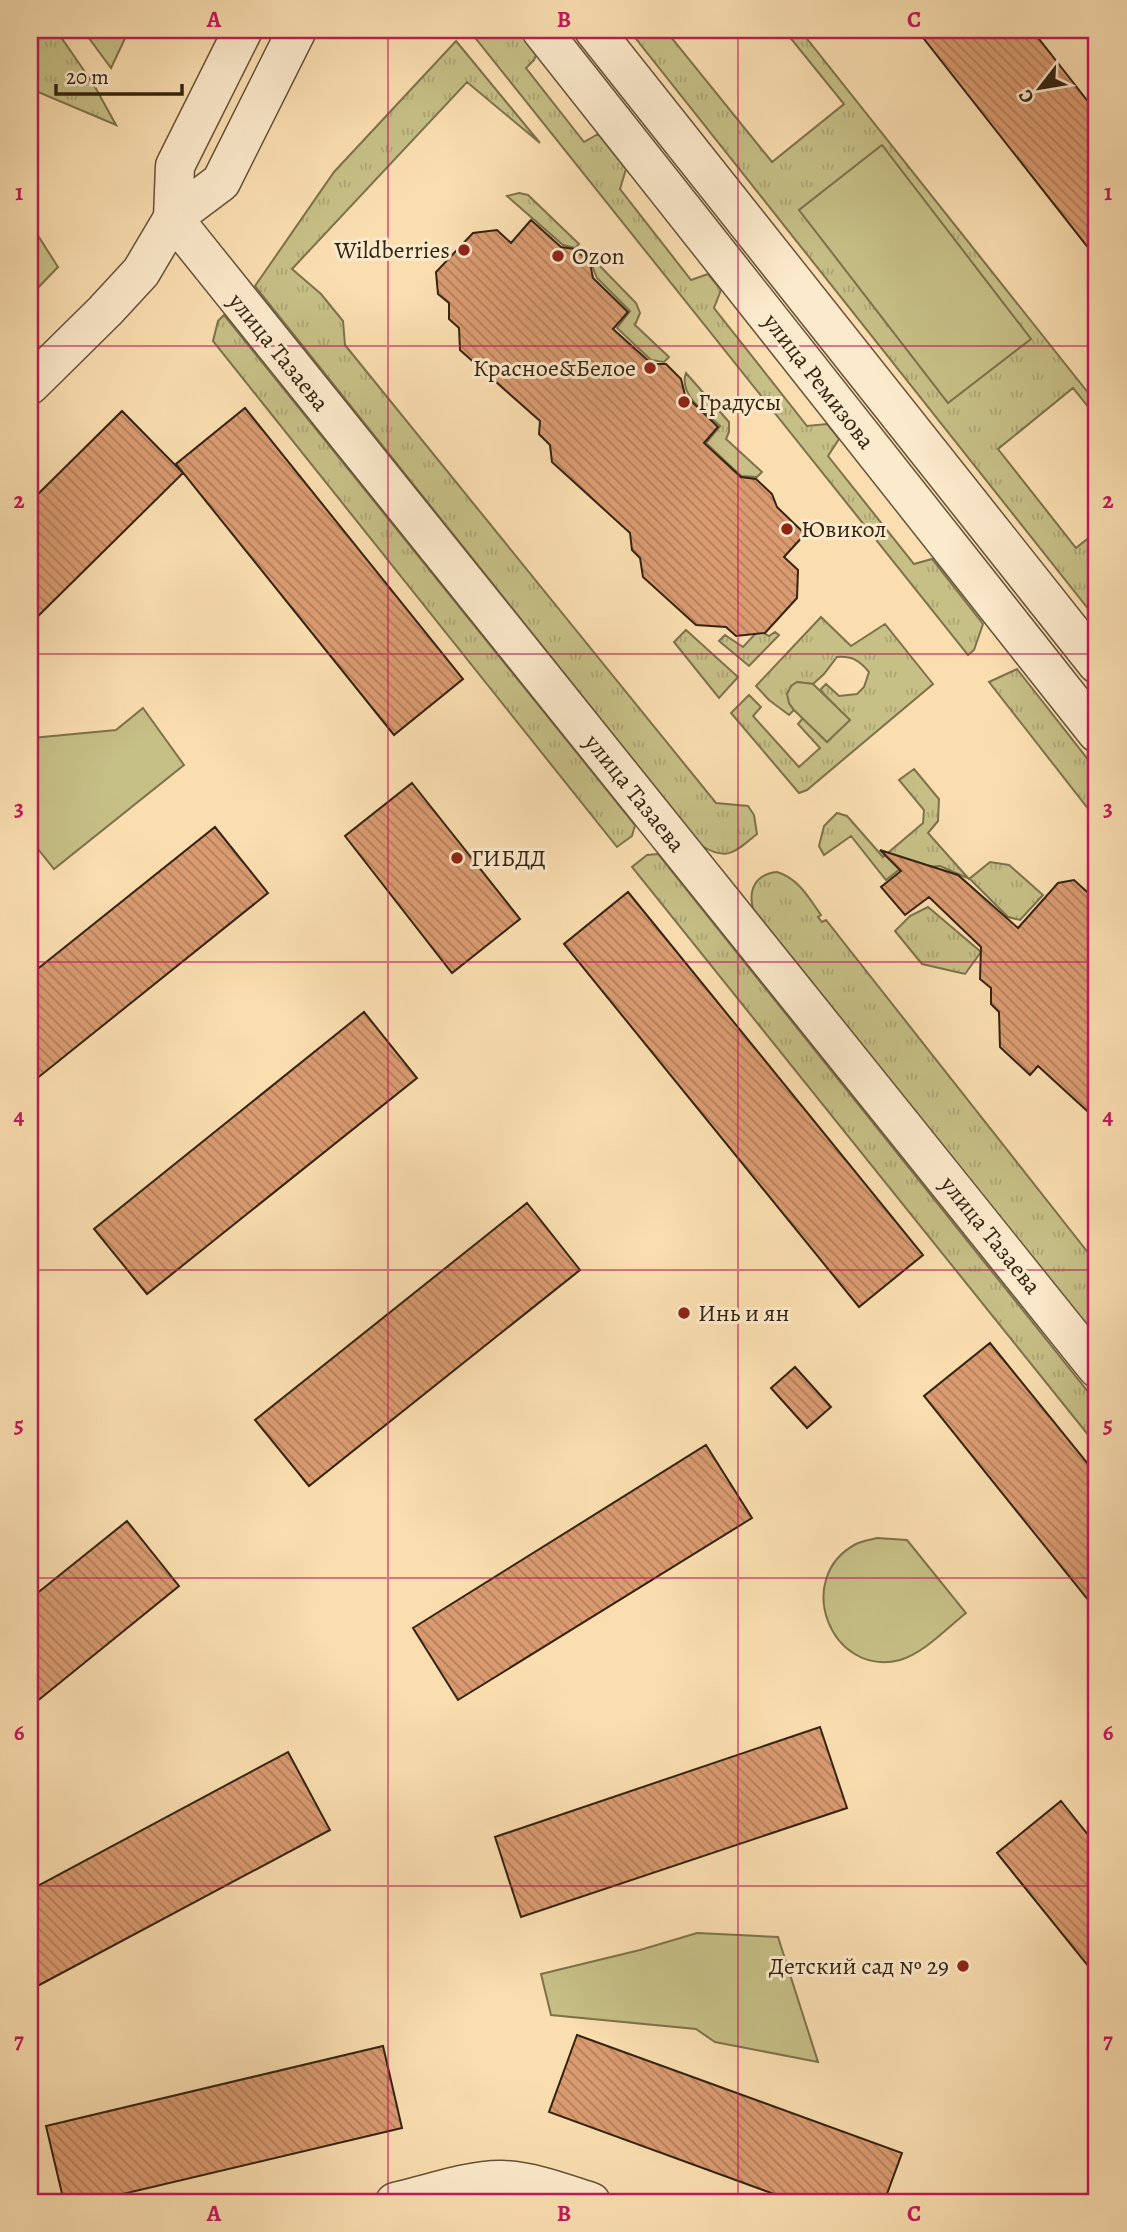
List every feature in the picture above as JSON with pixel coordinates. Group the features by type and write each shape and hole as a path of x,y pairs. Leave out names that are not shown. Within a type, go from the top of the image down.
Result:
{"street":[{"path":"173,218 175,166 243,30"},
{"path":"30,385 141,272 173,218 220,181 297,30"},
{"name":"улица Ремизова","path":"541,30 1097,733"},
{"name":"улица Ремизова","path":"594,30 1097,664"},
{"name":"улица Тазаева","path":"173,218 1097,1367"},
{"path":"396,2202 478,2182 501,2180 549,2189 591,2202"}],"green space":[{"path":"30,30 56,30 94,85 116,125 38,92 30,79"},
{"path":"83,30 129,30 111,68"},
{"path":"469,30 518,30 536,55 526,68 584,142 598,134 626,169 620,189 691,280 708,274 721,290 714,308 807,426 827,424 839,439 828,456 914,564 932,559 983,624 974,650 968,655"},
{"path":"629,30 677,30 670,36 772,162 844,104 784,30 800,30 1097,404 1097,418 1073,388 998,449 1076,548 1097,531 1097,620"},
{"path":"456,41 540,143 467,82 292,269 321,294 343,321 345,345 716,803 748,806 754,815 757,834 731,852 719,853 702,846 255,286 334,172"},
{"path":"882,145 1031,339 948,403 799,210"},
{"path":"519,193 528,195 579,244 575,248 563,245 507,196"},
{"path":"30,223 58,267 30,296"},
{"path":"594,260 636,303 640,313 635,325 669,357 664,362 651,360 617,328 630,311 597,278 591,263"},
{"path":"224,315 635,825 632,836 617,847 213,341 218,321"},
{"path":"686,373 729,422 726,439 762,472 757,477 741,476 706,443 720,426 690,396 686,389"},
{"path":"821,617 851,646 885,624 933,684 807,790 799,793 731,713 749,695 761,707 753,716 799,767 820,748 798,724 803,718 827,742 849,720 820,690 826,684 839,696 857,694 864,687 869,672 851,658 837,657 813,684 797,682 789,703 794,710 789,715 756,686"},
{"path":"686,630 738,677 719,698 674,642"},
{"path":"759,630 769,636 775,632 779,635 749,666 719,641 725,635 743,647"},
{"path":"1017,669 1097,771 1097,820 989,682"},
{"path":"797,682 813,684 850,720 827,742 789,703 787,694"},
{"path":"143,708 184,765 54,869 30,839 30,740 116,730"},
{"path":"914,769 939,799 938,821 928,833 968,878 940,866 900,869 886,880 851,836 824,855 819,846 824,826 837,813 847,816 883,857 923,823 924,810 899,780"},
{"path":"658,854 1097,1403 1097,1446 632,867 647,855"},
{"path":"990,862 1009,865 1043,895 1020,920 1008,917 969,879"},
{"path":"777,872 802,889 821,915 818,917 822,922 826,920 1097,1264 1097,1338 753,909 752,895 755,884 764,876"},
{"path":"928,907 981,952 965,974 922,964 895,931 910,916"},
{"path":"877,1538 907,1540 966,1613 926,1646 900,1660 876,1662 855,1654 839,1640 828,1622 824,1600 826,1579 837,1559 856,1544"},
{"path":"697,1933 778,1937 818,2062 715,2042 696,2029 551,2015 541,1974"}],"building":[{"path":"917,30 1032,30 1097,113 1097,259"},
{"path":"531,220 561,247 575,249 590,263 593,278 628,312 613,329 652,364 666,364 681,379 685,395 718,427 704,443 741,477 756,479 772,494 777,507 805,534 784,557 798,570 797,598 765,633 736,636 726,627 696,625 643,577 640,558 632,550 630,533 552,462 550,445 539,434 540,421 460,350 459,328 449,319 449,303 438,294 436,272 473,233 497,230 511,243"},
{"path":"245,408 463,679 394,735 176,464"},
{"path":"122,411 183,473 30,624 30,502"},
{"path":"412,783 520,919 452,973 345,836"},
{"path":"215,827 268,893 30,1084 30,975"},
{"path":"880,850 958,875 1018,928 1058,883 1074,880 1097,901 1097,1120 1038,1066 1030,1075 1000,1047 999,1012 991,1004 991,988 980,979 981,947 929,897 905,915 881,887 901,871"},
{"path":"628,892 923,1255 859,1307 564,944"},
{"path":"364,1012 417,1078 147,1294 94,1229"},
{"path":"527,1203 580,1270 309,1486 255,1420"},
{"path":"990,1343 1097,1475 1097,1611 924,1396"},
{"path":"795,1367 831,1407 807,1428 771,1388"},
{"path":"706,1445 752,1518 458,1700 413,1628"},
{"path":"127,1521 179,1586 30,1707 30,1599"},
{"path":"820,1727 847,1808 521,1917 495,1837"},
{"path":"288,1752 330,1830 30,1990 30,1890"},
{"path":"1061,1801 1097,1846 1097,1977 997,1853"},
{"path":"577,2035 902,2153 884,2202 796,2202 549,2112"},
{"path":"383,2046 402,2128 89,2202 64,2202 46,2126"}],"place":[{"name":"Wildberries","path":"464,250"},
{"name":"Ozon","path":"558,256"},
{"name":"Красное&Белое","path":"650,368"},
{"name":"Градусы","path":"684,402"},
{"name":"Ювикол","path":"787,529"},
{"name":"ГИБДД","path":"457,858"},
{"name":"Инь и ян","path":"684,1313"},
{"name":"Детский сад № 29","path":"963,1966"}]}
